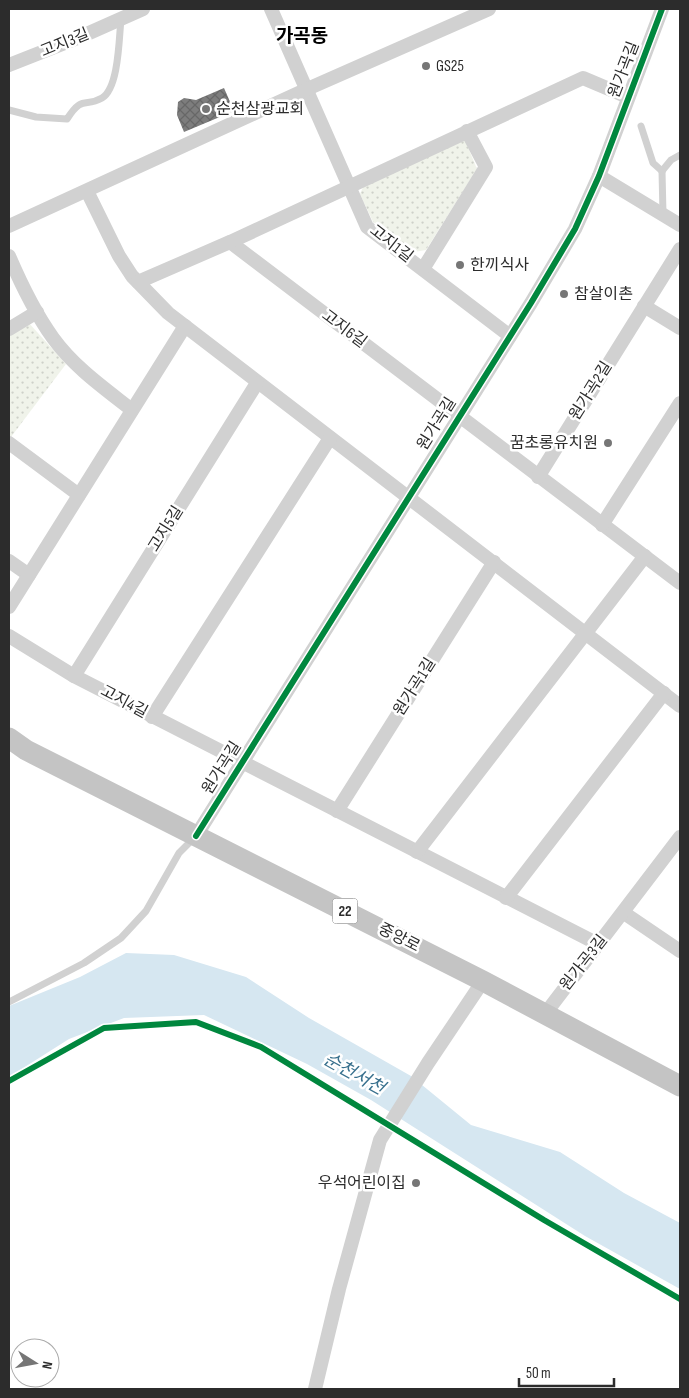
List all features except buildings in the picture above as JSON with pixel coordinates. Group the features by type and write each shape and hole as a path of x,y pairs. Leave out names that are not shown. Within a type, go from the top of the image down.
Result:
{"main road":[{"name":"중앙로","path":"9,738 26,750 483,981 680,1086"}],"street":[{"name":"고지3길","path":"9,65 143,9"},
{"name":"고지1길","path":"271,9 347,186 367,227 510,336"},
{"path":"9,226 465,14 489,9"},
{"name":"원가곡길","path":"196,836 510,336 575,229 599,176 662,9"},
{"path":"138,282 230,242 583,78 628,97"},
{"path":"423,269 486,167 467,131"},
{"path":"599,176 680,225"},
{"path":"87,191 119,256 138,282 168,312 257,383 408,496 680,706"},
{"name":"고지6길","path":"230,242 458,416"},
{"name":"원가곡2길","path":"538,477 680,249"},
{"path":"9,256 37,312 53,338 72,360 132,410"},
{"path":"644,306 680,328"},
{"path":"9,329 37,312"},
{"path":"9,607 185,326"},
{"name":"고지5길","path":"74,676 257,383"},
{"path":"602,525 680,403"},
{"path":"458,416 680,583"},
{"path":"152,717 330,438"},
{"path":"9,443 79,495"},
{"path":"417,852 645,556"},
{"path":"9,561 29,575"},
{"name":"원가곡1길","path":"337,811 494,562"},
{"name":"고지4길","path":"9,636 74,676 242,763"},
{"path":"506,898 664,693"},
{"name":"원가곡길","path":"242,763 598,944"},
{"name":"원가곡3길","path":"545,1014 624,913 680,837"},
{"path":"624,913 680,951"},
{"path":"315,1389 339,1290 380,1140 428,1062 483,981"}],"lane":[{"path":"9,110 36,118 67,119 75,107 83,102 102,98 110,90 115,70 121,19"},
{"path":"641,126 652,163 662,171"},
{"path":"663,214 662,171 671,160 680,155"},
{"path":"9,1002 84,963 120,938 146,911 179,852 196,836"}],"shaded area":[{"path":"465,140 477,169 426,250 414,252 373,222 360,194 365,183"},
{"path":"28,322 66,364 11,437 9,436 9,333"}],"water":[{"name":"순천서천","path":"126,953 174,955 246,977 309,1018 411,1076 471,1125 560,1152 624,1193 680,1223 680,1289 585,1236 371,1100 307,1064 204,1015 124,1018 69,1039 9,1077 9,1006 80,977"}],"cycle path":[{"path":"196,836 531,303 575,229 599,176 662,9"},
{"path":"9,1081 104,1028 196,1022 261,1047 544,1220 680,1299"}],"place":[{"name":"GS25","path":"426,66"},
{"name":"순천삼광교회","path":"206,109"},
{"name":"한끼식사","path":"460,265"},
{"name":"참살이촌","path":"564,294"},
{"name":"꿈초롱유치원","path":"608,443"},
{"name":"우석어린이집","path":"416,1183"}],"district":[{"name":"가곡동","path":"302,36"}]}
